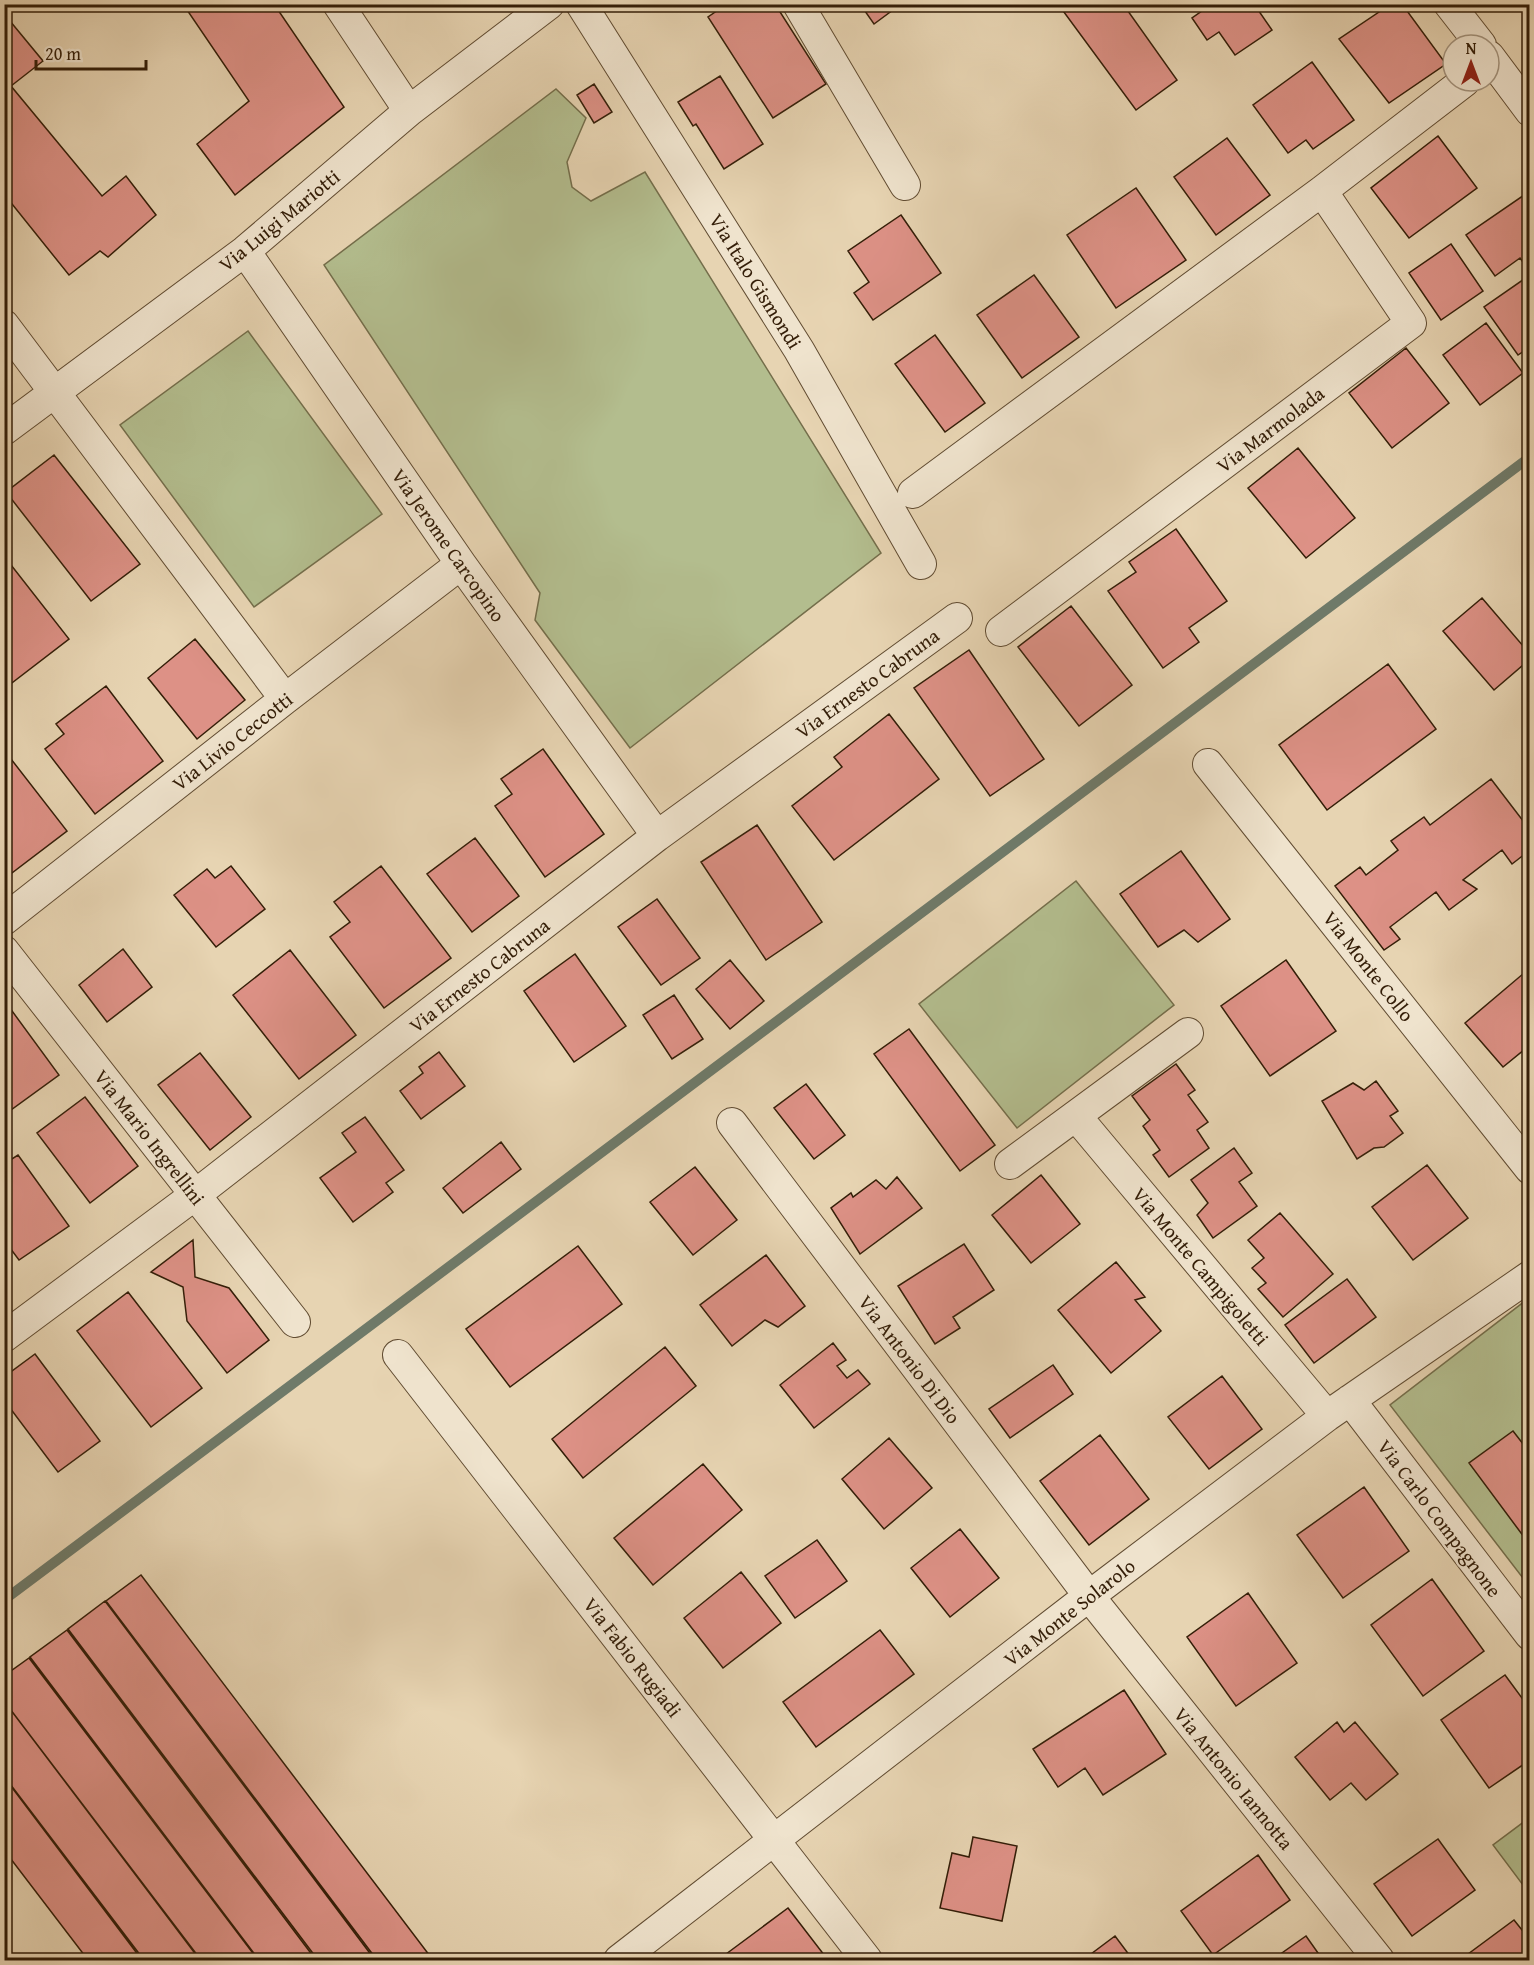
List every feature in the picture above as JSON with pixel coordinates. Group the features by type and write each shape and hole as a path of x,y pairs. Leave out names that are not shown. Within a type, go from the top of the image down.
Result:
{"street":[{"path":"338,4 409,111"},
{"name":"Via Luigi Mariotti","path":"4,430 245,251 409,111 549,4"},
{"name":"Via Italo Gismondi","path":"581,4 800,350 921,564"},
{"path":"798,4 905,185"},
{"path":"1449,4 1471,33"},
{"path":"1501,73 1530,111"},
{"path":"913,493 1322,191 1449,93"},
{"name":"Via Marmolada","path":"1001,632 1411,323 1322,191"},
{"name":"Via Jerome Carcopino","path":"245,251 461,564 657,836"},
{"path":"4,325 285,699"},
{"name":"Via Livio Ceccotti","path":"4,920 461,564"},
{"name":"Via Ernesto Cabruna","path":"4,1336 195,1195 657,836 957,618"},
{"name":"Via Monte Collo","path":"1208,764 1530,1169"},
{"name":"Via Mario Ingrellini","path":"4,951 295,1322"},
{"path":"1010,1164 1188,1033"},
{"name":"Via Monte Campigoletti","path":"1076,1116 1338,1408"},
{"name":"Via Antonio Di Dio","path":"732,1123 1089,1596"},
{"name":"Via Monte Solarolo","path":"619,1960 1089,1596 1338,1408 1530,1276"},
{"name":"Via Fabio Rugiadi","path":"398,1355 867,1960"},
{"name":"Via Carlo Compagnone","path":"1338,1408 1530,1635"},
{"name":"Via Antonio Iannotta","path":"1089,1596 1379,1960"}],"green space":[{"path":"556,89 586,118 567,162 572,187 591,201 645,172 881,553 630,748 535,620 540,593 324,265"},
{"path":"248,331 382,514 254,607 120,425"},
{"path":"1076,881 1174,1005 1017,1128 919,1004"},
{"path":"1529,1298 1529,1586 1390,1405"},
{"path":"1529,1818 1529,1893 1493,1845"}],"building":[{"path":"183,4 274,4 344,107 235,195 197,144 249,101"},
{"path":"727,4 775,4 826,84 773,118 708,17"},
{"path":"860,4 901,4 874,24"},
{"path":"1058,4 1123,4 1177,80 1136,110"},
{"path":"1212,4 1254,4 1272,30 1235,55 1219,32 1207,40 1192,18"},
{"path":"1391,4 1402,4 1441,57 1441,67 1389,103 1339,39"},
{"path":"10,21 43,61 11,86 102,196 126,176 156,215 108,257 100,251 69,275 4,194 4,25"},
{"path":"1312,62 1354,120 1313,149 1306,140 1288,153 1253,105"},
{"path":"720,76 763,144 724,169 696,124 693,126 678,102"},
{"path":"594,84 612,112 594,123 577,95"},
{"path":"1438,136 1477,188 1409,238 1371,188"},
{"path":"1227,138 1270,195 1216,235 1174,177"},
{"path":"1136,188 1186,260 1116,308 1067,235"},
{"path":"1530,191 1530,272 1520,258 1495,276 1466,235"},
{"path":"901,215 941,273 873,320 854,293 869,282 848,251"},
{"path":"1451,244 1483,291 1441,320 1409,273"},
{"path":"1034,275 1079,337 1022,378 977,315"},
{"path":"1530,275 1530,347 1518,355 1484,307"},
{"path":"1486,323 1523,373 1480,405 1443,355"},
{"path":"935,335 985,403 945,432 895,364"},
{"path":"1406,348 1449,403 1392,448 1349,393"},
{"path":"1298,448 1355,518 1306,558 1248,488"},
{"path":"54,455 140,564 91,601 6,492"},
{"path":"1176,529 1227,601 1189,628 1199,642 1163,668 1108,591 1136,572 1129,562"},
{"path":"4,556 69,639 4,689"},
{"path":"1482,598 1530,654 1530,659 1494,690 1443,631"},
{"path":"1071,606 1132,685 1079,726 1018,647"},
{"path":"195,639 245,700 197,739 148,678"},
{"path":"969,650 1044,759 990,796 914,688"},
{"path":"1388,664 1436,729 1327,810 1279,745"},
{"path":"106,686 163,761 95,814 45,749 64,734 56,724"},
{"path":"889,714 939,779 834,860 792,806 842,767 834,757"},
{"path":"543,749 604,834 545,877 495,806 512,794 501,779"},
{"path":"4,750 67,831 4,879"},
{"path":"1491,779 1530,830 1530,850 1512,864 1502,850 1463,880 1477,889 1449,910 1436,892 1390,927 1400,939 1384,950 1335,886 1360,867 1366,875 1398,850 1391,841 1424,817 1430,825"},
{"path":"757,825 822,922 766,960 701,862"},
{"path":"475,838 519,896 472,932 427,874"},
{"path":"1181,851 1230,919 1198,942 1184,930 1158,947 1120,894"},
{"path":"231,866 265,909 216,947 174,895 207,869 215,878"},
{"path":"381,866 451,958 384,1008 330,937 350,922 334,902"},
{"path":"657,899 700,958 661,985 618,927"},
{"path":"123,949 152,987 107,1022 79,985"},
{"path":"290,950 356,1035 299,1079 233,995"},
{"path":"575,954 626,1026 574,1062 524,991"},
{"path":"730,960 764,1001 730,1029 696,989"},
{"path":"1286,960 1336,1031 1270,1076 1221,1006"},
{"path":"1530,968 1530,1045 1503,1067 1465,1023"},
{"path":"674,995 703,1039 672,1059 643,1015"},
{"path":"4,1000 59,1075 4,1115"},
{"path":"909,1029 995,1145 960,1171 874,1054"},
{"path":"439,1052 465,1086 421,1119 400,1091 423,1073 419,1067"},
{"path":"200,1053 251,1117 210,1150 158,1085"},
{"path":"1176,1064 1195,1090 1188,1095 1208,1122 1197,1130 1209,1148 1169,1177 1153,1155 1160,1150 1143,1126 1150,1120 1132,1096"},
{"path":"1376,1081 1398,1111 1390,1116 1403,1133 1384,1147 1374,1148 1357,1159 1322,1101 1353,1083 1364,1090"},
{"path":"806,1084 845,1135 814,1159 774,1108"},
{"path":"85,1097 138,1166 90,1203 37,1133"},
{"path":"365,1117 404,1170 386,1183 393,1192 353,1222 320,1178 356,1152 342,1133"},
{"path":"501,1142 521,1169 463,1213 443,1188"},
{"path":"1234,1148 1252,1173 1239,1182 1257,1206 1213,1238 1197,1215 1208,1203 1191,1180"},
{"path":"18,1155 69,1226 19,1260 4,1240 4,1164"},
{"path":"1427,1165 1468,1218 1413,1260 1372,1207"},
{"path":"695,1167 737,1220 693,1255 650,1202"},
{"path":"1041,1175 1080,1224 1031,1263 992,1215"},
{"path":"897,1177 922,1208 860,1254 831,1208 851,1193 853,1197 876,1180 886,1189"},
{"path":"1280,1213 1333,1274 1283,1317 1258,1289 1266,1283 1252,1268 1264,1258 1248,1240"},
{"path":"193,1240 195,1277 229,1288 269,1340 227,1373 187,1321 183,1287 151,1272"},
{"path":"964,1244 994,1290 953,1317 960,1328 935,1344 898,1286"},
{"path":"578,1246 622,1304 510,1387 466,1329"},
{"path":"766,1255 805,1306 778,1327 765,1320 732,1346 700,1305"},
{"path":"1116,1262 1145,1297 1135,1300 1161,1331 1111,1373 1058,1310"},
{"path":"1347,1279 1376,1317 1314,1363 1285,1325"},
{"path":"128,1292 202,1388 151,1427 77,1331"},
{"path":"833,1343 846,1360 837,1366 847,1378 858,1370 870,1384 814,1428 780,1385"},
{"path":"665,1347 696,1386 583,1478 552,1439"},
{"path":"35,1354 100,1441 58,1472 4,1400 4,1377"},
{"path":"1053,1365 1073,1394 1010,1438 989,1409"},
{"path":"1222,1376 1262,1429 1209,1469 1168,1417"},
{"path":"1513,1431 1530,1453 1530,1534 1524,1537 1469,1463"},
{"path":"1100,1435 1149,1499 1089,1545 1040,1481"},
{"path":"889,1438 932,1488 884,1529 842,1479"},
{"path":"703,1464 742,1510 653,1585 614,1538"},
{"path":"1364,1487 1409,1551 1343,1598 1297,1535"},
{"path":"960,1529 999,1578 950,1617 911,1568"},
{"path":"817,1540 847,1581 795,1618 765,1576"},
{"path":"741,1572 781,1623 723,1668 684,1618"},
{"path":"141,1575 433,1960 377,1960 106,1601"},
{"path":"1432,1579 1484,1651 1423,1696 1371,1625"},
{"path":"1248,1593 1297,1663 1236,1706 1187,1637"},
{"path":"105,1601 375,1960 318,1960 68,1629"},
{"path":"67,1630 316,1960 259,1960 30,1657"},
{"path":"880,1630 914,1674 816,1747 783,1702"},
{"path":"29,1658 258,1960 201,1960 4,1701 4,1676"},
{"path":"1505,1675 1530,1709 1530,1760 1489,1788 1441,1720"},
{"path":"1124,1690 1166,1754 1103,1795 1085,1768 1058,1787 1033,1749"},
{"path":"4,1701 200,1960 144,1960 4,1776"},
{"path":"1337,1722 1344,1732 1355,1722 1398,1774 1366,1800 1351,1783 1330,1800 1295,1757"},
{"path":"4,1777 142,1960 88,1960 4,1850"},
{"path":"973,1837 1017,1846 1002,1921 940,1908 952,1853 969,1857"},
{"path":"1438,1839 1475,1890 1412,1936 1374,1884"},
{"path":"1258,1855 1290,1900 1213,1955 1181,1911"},
{"path":"788,1908 828,1960 725,1960 722,1957"},
{"path":"1514,1920 1530,1940 1530,1956 1526,1960 1460,1960"},
{"path":"1115,1936 1133,1960 1083,1960"},
{"path":"1306,1936 1323,1960 1272,1960"}],"waterway":[{"path":"4,1600 1530,457"}]}
